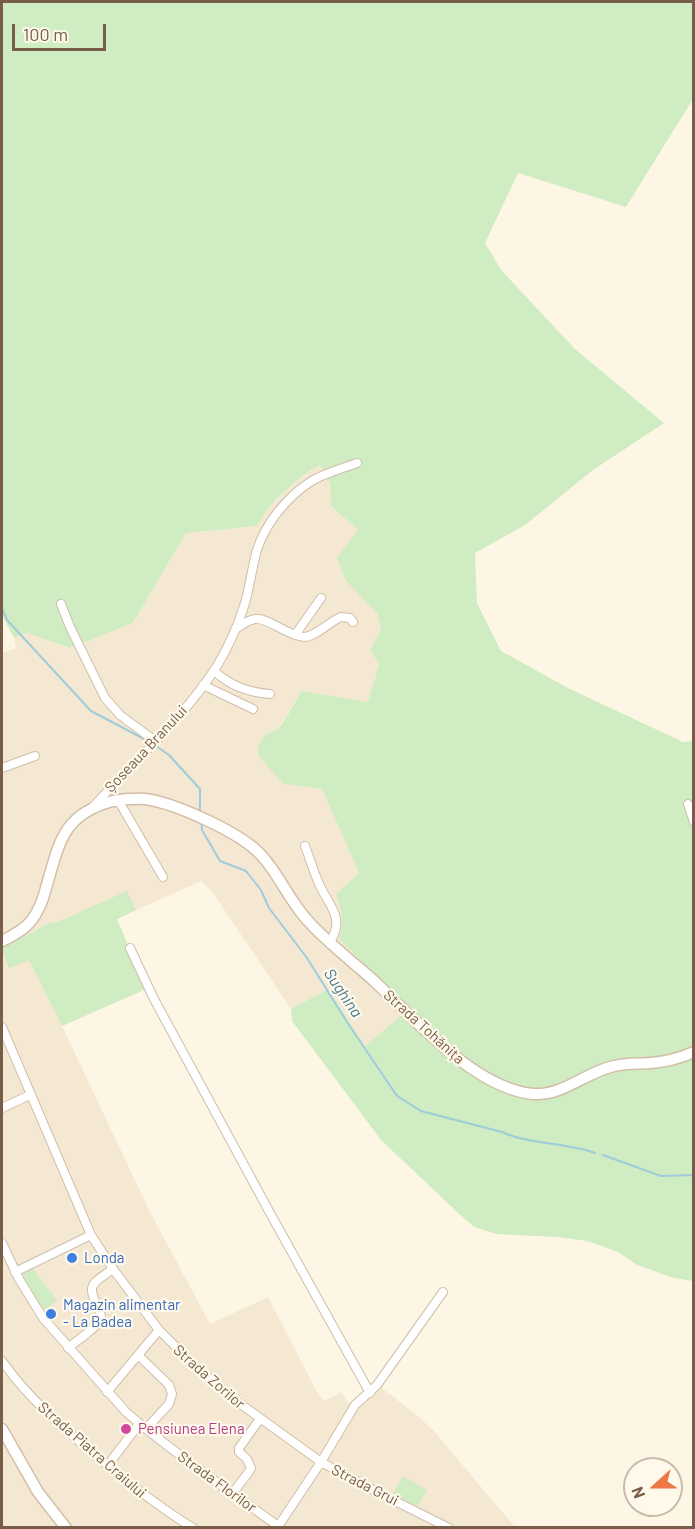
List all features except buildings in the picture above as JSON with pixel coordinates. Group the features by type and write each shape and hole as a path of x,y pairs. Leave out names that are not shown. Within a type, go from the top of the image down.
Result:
{"main road":[{"name":"Șoseaua Branului","path":"2,941 20,931 32,920 44,896 63,835 74,821 90,810 118,800 147,800 173,806 200,818 238,837 257,850 309,922 363,972"},
{"name":"Strada Tohănița","path":"363,972 461,1061 485,1077 518,1090 535,1094 549,1093 611,1066 663,1062 693,1052"},
{"path":"2,1429 38,1492 66,1527"}],"street":[{"name":"Șoseaua Branului","path":"90,810 177,719 214,671 237,628 258,546 273,519 294,494 310,482 357,464"},
{"path":"295,635 321,598"},
{"path":"61,604 105,698 120,715 155,741"},
{"path":"237,628 249,621 259,619 280,630 303,637 341,616 350,618 353,622"},
{"path":"214,671 236,687 270,694"},
{"path":"203,685 253,709"},
{"path":"2,768 35,756"},
{"path":"118,800 163,877"},
{"path":"688,804 693,822"},
{"path":"305,846 336,916 336,930 330,942"},
{"path":"130,948 154,999 370,1393"},
{"name":"Strada Zorilor","path":"2,1027 91,1235 113,1269 159,1330 181,1353 216,1385 321,1462"},
{"path":"2,1108 30,1095"},
{"path":"15,1272 91,1235"},
{"name":"Strada Florilor","path":"2,1243 15,1272 43,1318 107,1392 142,1426 277,1527"},
{"path":"68,1348 99,1322 101,1315 93,1298 92,1289 96,1282 113,1269"},
{"path":"321,1462 355,1405 370,1393 383,1377 443,1292"},
{"path":"107,1392 159,1330"},
{"path":"108,1465 142,1426 169,1404 172,1394 169,1385 138,1355"},
{"name":"Strada Piatra Craiului","path":"2,1361 15,1379 71,1436 153,1502 194,1527"},
{"path":"232,1494 251,1467 248,1459 239,1452 239,1448 260,1419"},
{"name":"Strada Grui","path":"277,1527 321,1462 449,1527"}],"shaded area":[{"path":"320,465 330,484 331,506 358,530 346,581 377,613 381,629 370,650 379,664 368,702 301,692 277,730 268,733 283,784 322,789 359,873 336,894 342,912 343,927 339,939 410,1008 365,1046 328,989 291,1009 213,893 201,881 117,919 146,989 62,1026 149,1210 210,1324 268,1297 318,1394 324,1401 341,1392 348,1402 358,1404 364,1398 370,1397 378,1385 432,1429 515,1527 2,1528 2,653 16,648 14,638 27,633 70,648 133,623 186,533 257,526 265,513 290,485"}],"green space":[{"path":"2,2 693,2 693,99 626,207 518,173 485,243 502,271 575,349 664,423 593,470 525,525 475,553 477,603 501,651 568,688 683,742 693,741 693,1281 674,1278 637,1265 618,1252 587,1241 496,1234 474,1227 381,1140 292,1021 291,1009 328,989 365,1046 410,1008 339,939 342,916 336,894 359,873 322,789 283,784 258,755 261,740 268,733 279,728 301,691 368,702 379,664 370,650 381,629 377,613 346,581 337,558 358,530 331,506 330,484 320,465 284,491 257,526 186,533 133,623 70,648 27,633 14,638 2,615"},
{"path":"127,891 136,910 117,919 146,989 62,1026 29,960 9,968 2,946 51,922 53,924"},
{"path":"33,1269 57,1300 45,1310 23,1281 24,1273"},
{"path":"403,1476 427,1490 417,1507 393,1494"}],"waterway":[{"name":"Sughina","path":"2,608 7,620 91,711 150,742"},
{"name":"Sughina","path":"156,746 169,755 200,789 200,813"},
{"name":"Sughina","path":"201,821 202,830 220,861 246,871 261,890 269,908 307,958 397,1096 421,1111 525,1139 595,1153"},
{"name":"Sughina","path":"603,1155 661,1176 694,1175"}],"place":[{"name":"Londa","path":"72,1258"},
{"name":"Magazin alimentar - La Badea","path":"51,1314"},
{"name":"Pensiunea Elena","path":"126,1429"}]}
